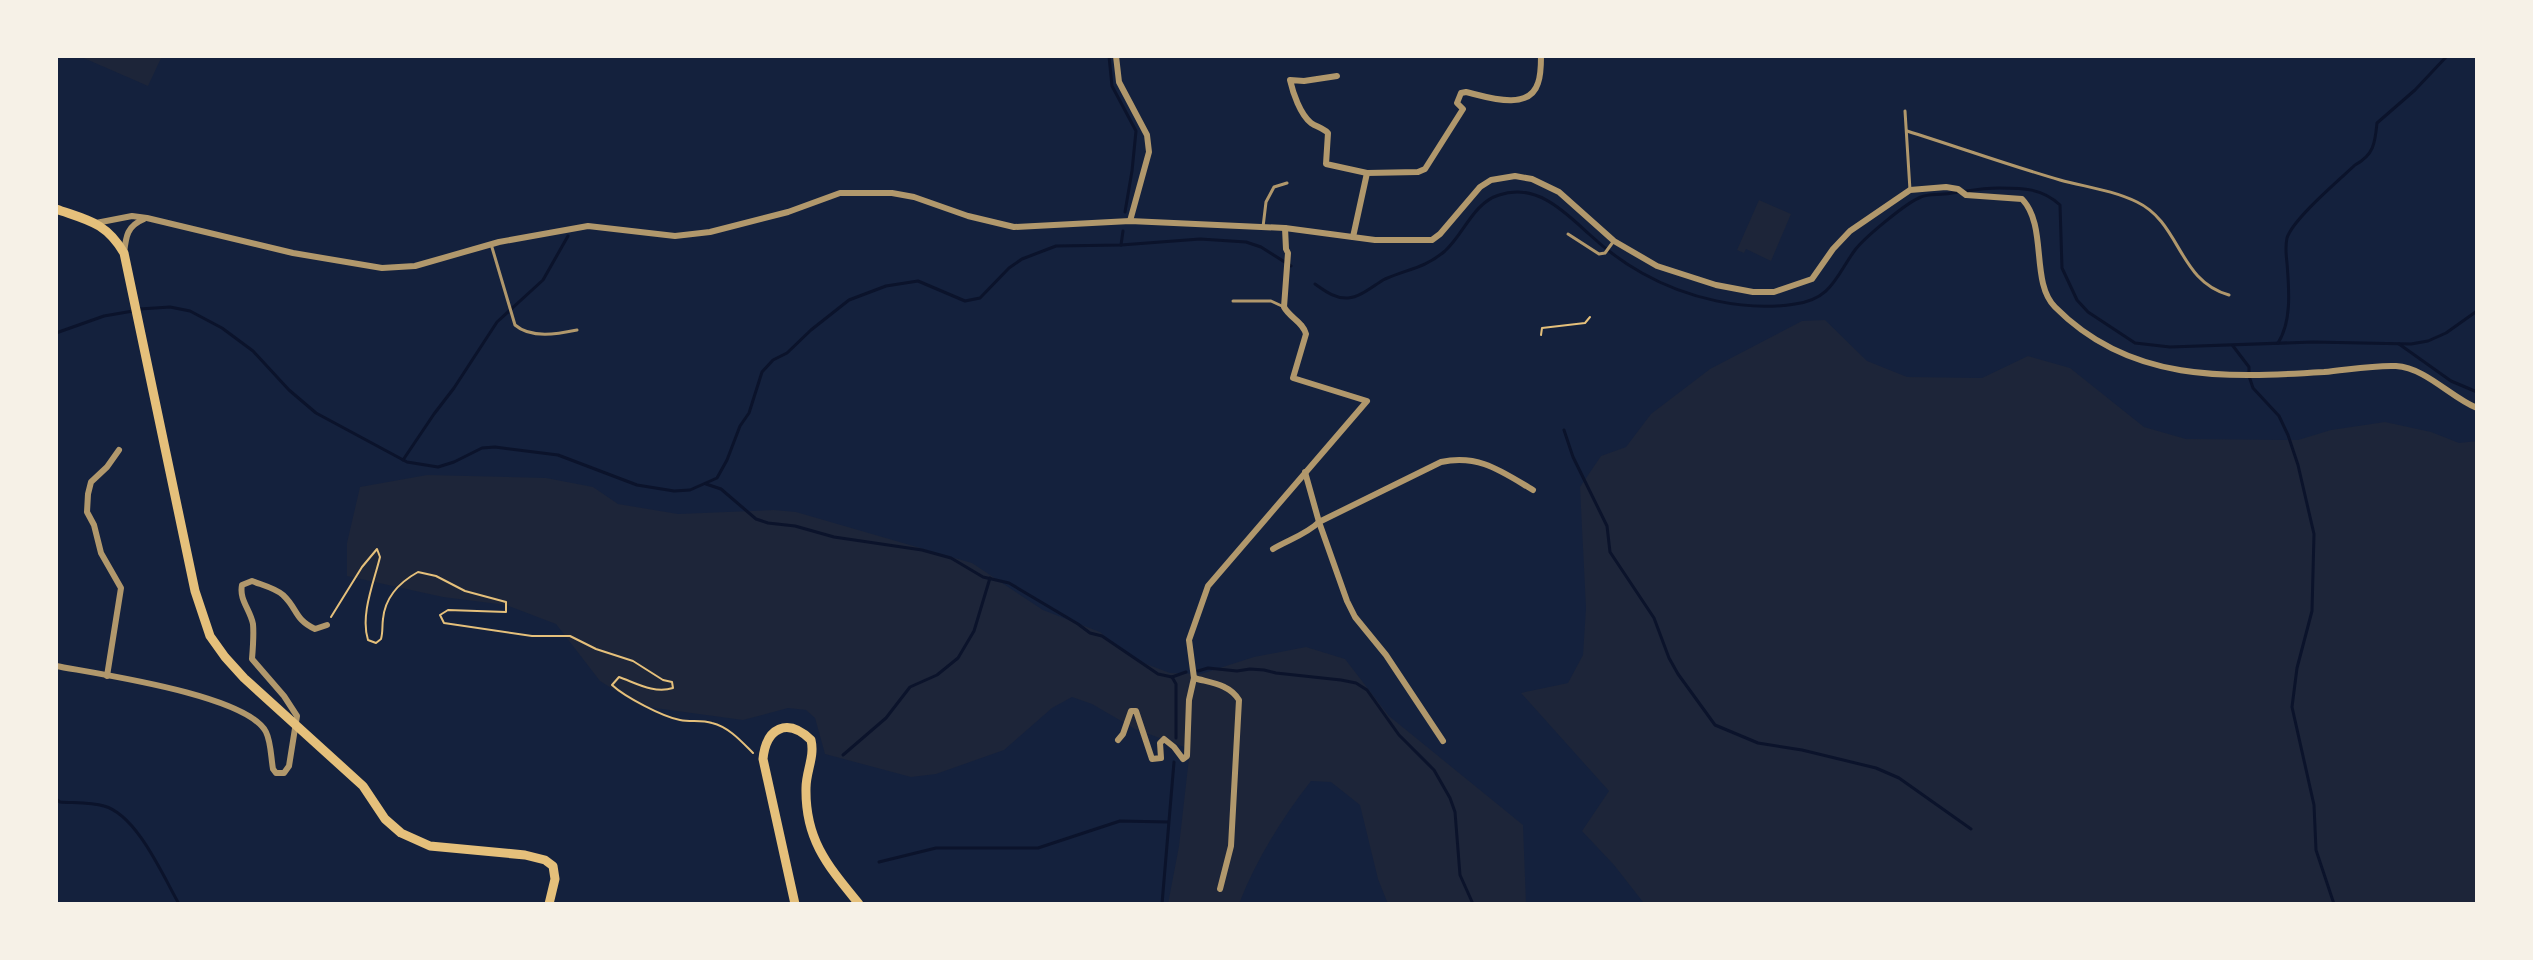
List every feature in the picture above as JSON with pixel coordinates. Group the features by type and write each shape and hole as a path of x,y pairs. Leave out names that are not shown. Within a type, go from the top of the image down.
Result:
{"main road":[{"path":"56,209 96,223 115,238 124,253 195,591 210,636 244,678 363,786 385,819 401,833 430,846 525,855 545,860 553,866 555,879 549,904"},
{"path":"795,904 763,759 764,743 777,729 785,727 795,729 811,740 814,751 806,784 810,828 817,850 859,904"}],"street":[{"path":"1116,56 1119,82 1147,135 1149,152 1130,221"},
{"path":"1337,76 1290,80 1304,115 1328,133 1326,164 1367,173 1418,172 1425,169 1463,109 1457,103 1461,93 1515,100 1528,96 1539,81 1541,56"},
{"path":"1353,237 1367,173"},
{"path":"96,223 132,216 147,218 293,253 382,268 415,266 491,244 588,226 675,236 710,232 788,212 840,193 892,193 914,197 968,216 1014,227 1130,221 1285,228 1375,240 1432,240 1480,187 1501,177 1515,176 1532,179 1559,192 1613,242 1657,266 1716,285 1753,292 1774,292 1812,279 1850,231 1910,190 1946,187 1958,189 1965,195 2022,199 2028,205 2035,226 2051,303 2101,342 2136,360 2165,369 2254,375 2398,366 2417,373 2477,408"},
{"path":"124,253 127,231 134,223 147,218"},
{"path":"1118,740 1131,711 1136,711 1150,758 1155,761 1161,758 1160,743 1165,739 1183,759 1187,756 1189,700 1194,678 1189,640 1208,586 1367,401 1293,378 1306,334 1284,307 1288,253 1285,228"},
{"path":"107,676 121,588 101,553 94,525 87,512 91,482 119,450"},
{"path":"1273,549 1294,536 1312,530 1319,522 1441,462 1458,459 1495,467 1533,490"},
{"path":"1305,472 1319,522 1355,617 1386,655 1443,741"},
{"path":"56,666 202,697 242,712 266,732 273,769 276,773 284,773 289,766 297,716 252,659 253,628 251,615 240,595 242,585 252,581 282,594 301,622 315,629 327,625"},
{"path":"1194,678 1225,686 1235,692 1239,700 1231,846 1220,889"}],"lane":[{"path":"1905,111 1910,190"},
{"path":"1907,131 2063,180 2104,189 2137,202 2157,214 2186,263 2201,281 2213,290 2229,295"},
{"path":"1263,227 1269,196 1274,187 1287,183"},
{"path":"1568,234 1599,254 1605,253 1613,242"},
{"path":"491,244 515,325 522,331 554,335 577,330"},
{"path":"1233,301 1271,301 1284,307"}],"path":[{"path":"1541,335 1542,328 1585,323 1590,317"},
{"path":"327,625 362,567 377,549 380,557 367,608 365,631 368,640 376,643 381,639 388,599 406,579 418,572 436,576 465,591 506,602 506,612 448,610 440,615 444,623 532,636 570,636 596,649 633,661 663,680 672,682 673,688 665,691 651,689 619,677 612,685 624,696 644,703 667,717 713,723 733,734 754,754"}],"shaded area":[{"path":"79,56 162,56 148,86"},
{"path":"1759,200 1791,214 1771,261 1746,249 1744,253 1737,250"},
{"path":"1825,320 1867,361 1907,377 1982,378 2028,356 2070,368 2144,427 2186,439 2298,440 2331,430 2385,422 2431,432 2459,443 2477,441 2477,904 1643,902 1582,831 1609,791 1521,693 1568,683 1583,655 1586,608 1580,487 1601,456 1626,447 1651,414 1710,369 1802,321"},
{"path":"427,475 546,478 593,487 618,504 678,514 796,512 972,563 1043,610 1100,632 1141,662 1170,673 1201,674 1254,657 1306,647 1345,659 1389,716 1523,825 1526,904 1388,904 1378,879 1360,805 1331,782 1311,781 1270,840 1239,904 1168,904 1179,846 1190,749 1135,729 1092,704 1072,697 1052,708 1004,750 936,774 911,777 825,754 815,718 806,710 788,708 743,720 640,706 600,681 556,624 506,605 443,597 347,576 347,543 360,487"}],"waterway":[{"path":"1109,56 1112,86 1136,131 1125,212"},
{"path":"2278,343 2288,315 2286,248 2291,230 2317,200 2370,153 2377,123 2415,90 2447,56"},
{"path":"1315,284 1330,294 1348,298 1385,279 1423,265 1452,244 1482,205 1499,195 1513,192 1549,201 1628,265 1677,290 1736,304 1795,304 1825,292 1860,244 1915,200 1929,195 2008,188 2039,192 2060,205 2062,268 2077,300 2088,312 2135,343 2170,347 2313,342 2411,344 2446,333 2477,311"},
{"path":"1121,245 1123,231"},
{"path":"403,460 497,322 543,280 568,236"},
{"path":"140,309 170,307 190,311 222,328 253,351 289,390 316,413 407,462 438,467 482,448 495,447 558,455 637,485 674,491 690,490 717,478 749,413 762,372 773,360 787,353 849,300 886,286 918,281 965,301 980,298 1022,259 1056,246 1200,239 1246,242 1261,247 1291,266"},
{"path":"56,333 104,316 133,311"},
{"path":"2399,344 2451,381 2477,392"},
{"path":"2233,346 2249,367 2253,388 2279,416 2288,435 2314,534 2312,611 2297,668 2292,707 2314,805 2316,850 2334,904"},
{"path":"1564,430 1573,457 1607,526 1610,552 1654,618 1678,674 1715,725 1758,743 1876,768 1899,778 1971,829"},
{"path":"706,484 721,489 756,519 768,523 922,550 951,558 983,577 1009,583 1090,633 1102,636 1158,674 1172,677 1186,672"},
{"path":"843,755 886,718 910,687 937,675 958,658 974,631 990,578"},
{"path":"1198,671 1208,668 1264,670 1341,680 1356,683 1367,690 1399,735 1434,770 1450,798 1455,812 1460,875 1473,904"},
{"path":"1172,677 1176,684 1176,738"},
{"path":"1162,904 1174,762"},
{"path":"56,799 104,806 127,821 148,848 179,904"},
{"path":"879,862 936,848 1038,848 1120,821 1168,822"}]}
